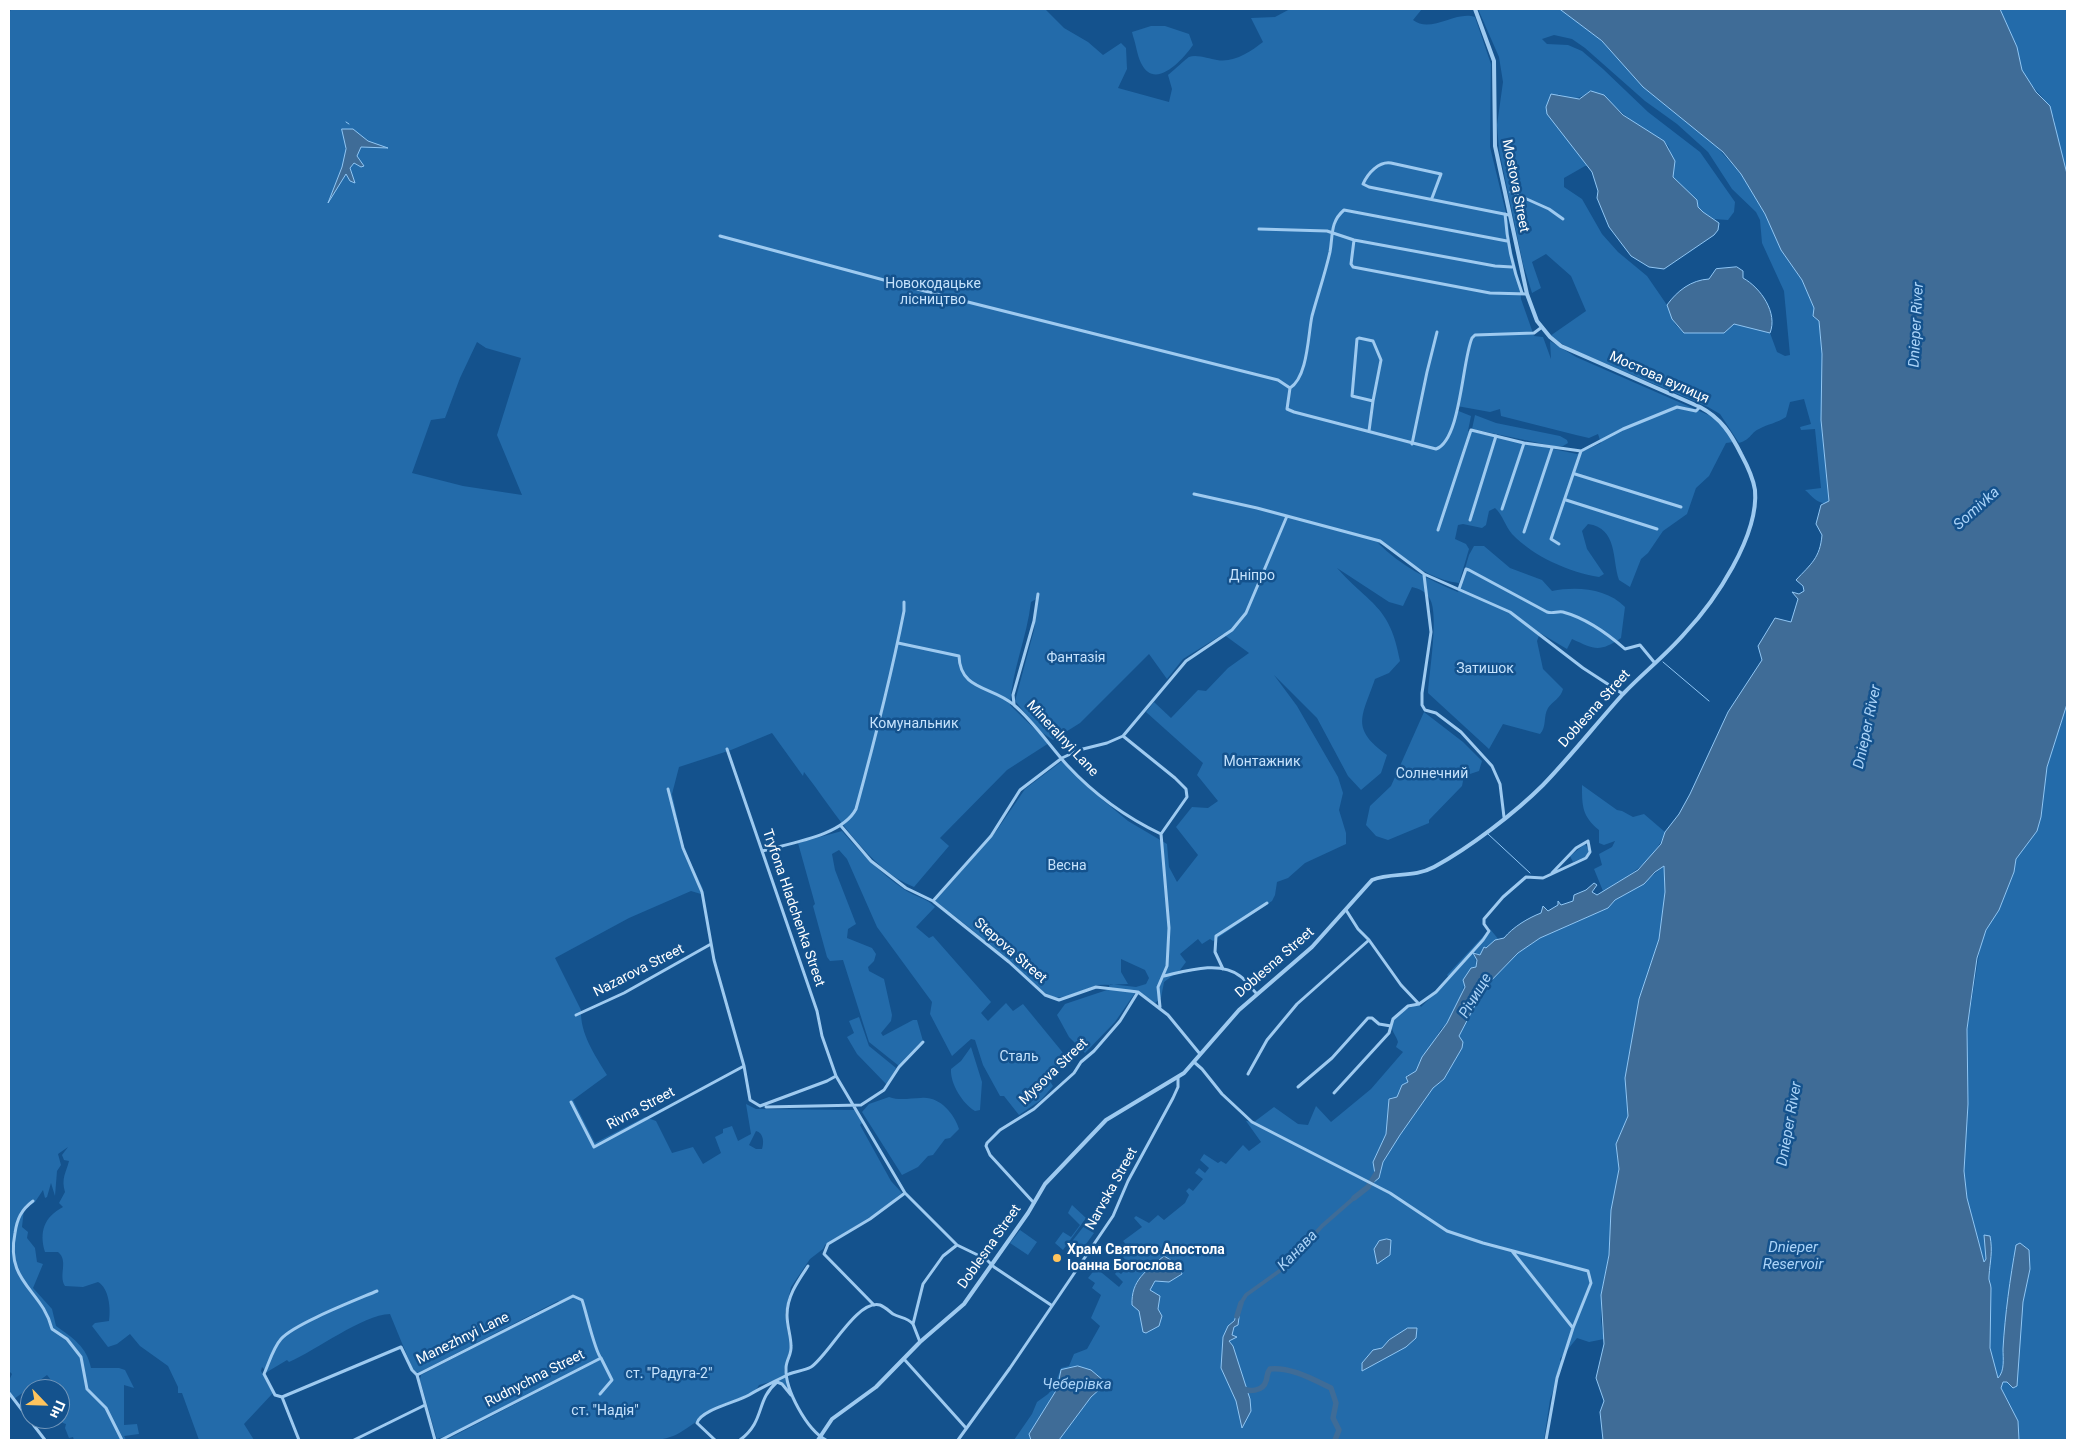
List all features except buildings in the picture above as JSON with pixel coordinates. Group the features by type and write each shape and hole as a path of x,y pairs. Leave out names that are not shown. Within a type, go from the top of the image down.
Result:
{"street":[{"name":"Mostova Street","path":"1475,9 1494,61 1495,146 1507,215 1524,293"},
{"path":"1354,240 1351,264 1353,267 1490,293 1514,295 1524,293 1512,267 1507,241 1507,215 1432,198 1369,187 1363,184 1378,166 1385,162 1391,163 1441,174 1441,179 1432,198"},
{"path":"1512,192 1549,208 1563,219"},
{"path":"1507,241 1344,210 1336,217 1332,225 1321,289 1312,318 1304,364 1299,377 1290,388 1288,409 1436,449 1441,447 1446,439 1458,408 1469,345 1475,335 1534,333 1542,327"},
{"path":"1259,229 1332,233 1354,240 1495,266 1512,267"},
{"path":"720,236 936,294 1278,380 1290,388"},
{"name":"Мостова вулиця","path":"1524,293 1533,316 1552,339 1571,351 1700,408 1716,417 1725,426 1747,465 1755,491"},
{"path":"1412,444 1427,372 1438,332"},
{"path":"1369,431 1372,401 1382,360 1377,345 1373,341 1359,338 1352,396 1372,401"},
{"path":"1438,530 1471,430 1552,448 1581,451 1623,429 1677,407 1696,411 1700,408"},
{"path":"1470,520 1496,436"},
{"path":"1502,509 1524,442"},
{"path":"1524,532 1552,448"},
{"path":"1559,544 1551,539 1575,474 1581,451"},
{"path":"1575,474 1681,506"},
{"name":"Doblesna Street","path":"818,1438 832,1419 876,1387 920,1342 964,1304 1034,1203 1045,1184 1106,1120 1178,1078 1256,994 1312,947 1372,880 1412,874 1434,867 1504,817 1543,785 1623,694 1685,634 1716,594 1738,554 1752,519 1755,491"},
{"path":"1194,494 1380,541 1424,574 1510,612 1583,668 1623,694"},
{"path":"1566,500 1657,529"},
{"path":"934,901 991,836 1020,790 1062,758 1079,750 1106,743 1123,736 1186,661 1232,630 1246,613 1287,516"},
{"path":"1459,589 1466,569 1469,570 1547,612 1558,611 1574,616 1612,638 1625,650 1640,645 1654,662"},
{"path":"1424,574 1431,632 1422,705 1425,710 1436,713 1461,732 1492,766 1500,784 1504,817"},
{"path":"1014,705 1013,695 1034,622 1038,594"},
{"path":"762,851 841,826 851,819 856,809 898,643 904,602"},
{"name":"Mineralnyi Lane","path":"898,643 958,655 959,668 967,679 1014,705 1053,745 1062,758 1117,811 1161,834"},
{"path":"1123,736 1145,756 1163,767 1186,789 1187,797 1183,805 1161,834 1169,917 1167,966 1158,987 1160,1007"},
{"name":"Tryfona Hladchenka Street","path":"727,749 836,1076 905,1193 957,1244 986,1259 1051,1305"},
{"path":"668,789 683,848 702,892 711,944 744,1066 750,1100 760,1106 856,1107 870,1101 884,1090 899,1067 924,1042"},
{"name":"Stepova Street","path":"841,826 871,861 906,888 934,901 1009,962 1037,990 1054,1000 1068,998 1096,987 1138,992 1160,1007 1200,1054"},
{"path":"1334,1093 1390,1033 1393,1019 1408,1006 1419,1004 1436,992 1488,934 1489,931 1484,924 1484,919 1503,897 1526,877 1543,878 1588,856 1590,846 1588,841 1576,848 1552,873"},
{"path":"1223,969 1215,952 1216,936 1267,902"},
{"path":"1346,910 1358,929 1369,940 1401,985 1419,1004"},
{"path":"1248,1074 1267,1040 1296,1004 1369,940"},
{"name":"Nazarova Street","path":"576,1015 624,993 711,944"},
{"path":"1164,976 1203,969 1223,969 1240,975 1256,994"},
{"name":"Mysova Street","path":"1034,1203 990,1154 986,1146 987,1143 1000,1130 1034,1109 1074,1073 1080,1062 1094,1051 1120,1021 1138,992"},
{"path":"1298,1087 1332,1058 1368,1018 1372,1018 1379,1024 1391,1026"},
{"path":"1194,1062 1222,1094 1252,1122 1376,1185 1447,1231 1588,1271 1592,1283 1574,1328 1554,1392 1546,1440"},
{"name":"Rivna Street","path":"571,1102 594,1147 744,1066"},
{"path":"760,1106 820,1084 836,1076"},
{"name":"Narvska Street","path":"958,1440 1010,1368 1113,1216 1128,1181 1173,1098 1178,1087 1178,1078"},
{"path":"905,1193 870,1219 825,1245 824,1254 874,1305 882,1306 897,1316 908,1319 913,1324 920,1342"},
{"path":"33,1201 23,1208 18,1220 13,1244 14,1264 29,1291 47,1311 52,1329 67,1339 81,1357 87,1389 106,1408 122,1440"},
{"path":"913,1324 919,1294 926,1277 943,1256 957,1244"},
{"path":"1512,1250 1574,1328"},
{"path":"793,1398 786,1367 791,1355 792,1346 787,1313 793,1288 808,1266"},
{"path":"299,1440 282,1397 275,1395 264,1374 278,1343 285,1335 322,1315 377,1291"},
{"name":"Manezhnyi Lane","path":"282,1397 401,1347 412,1370 417,1375 573,1296 582,1300 595,1340 596,1350 601,1358"},
{"path":"740,1440 758,1422 764,1395 777,1382 788,1375 815,1364 847,1324 874,1305"},
{"name":"Rudnychna Street","path":"441,1440 601,1358 612,1380 600,1394"},
{"path":"904,1359 966,1428"},
{"path":"417,1375 434,1440"},
{"path":"715,1440 697,1423 697,1420 722,1405 736,1402 762,1387 777,1382 782,1384 793,1398 806,1422 818,1438 826,1440"},
{"path":"9,1393 45,1440"},
{"path":"354,1440 425,1405"}],"green space":[{"path":"11,9 1045,9 1064,28 1088,42 1103,55 1121,43 1126,48 1127,69 1118,88 1169,102 1172,89 1168,75 1189,57 1196,56 1217,60 1230,60 1247,53 1263,42 1251,18 1275,17 1290,9 1422,9 1413,20 1420,24 1436,23 1460,16 1475,17 1491,64 1490,147 1508,221 1510,243 1520,284 1521,299 1534,336 1543,337 1551,359 1550,341 1576,357 1713,417 1723,425 1733,442 1726,443 1709,476 1696,488 1687,514 1663,531 1648,553 1641,559 1630,587 1619,580 1612,546 1605,532 1598,527 1588,524 1582,531 1587,549 1604,574 1599,577 1564,567 1531,550 1512,534 1495,508 1489,511 1486,525 1482,528 1463,524 1458,525 1455,539 1466,544 1469,549 1459,583 1429,574 1388,547 1378,543 1396,559 1416,572 1458,592 1469,555 1474,546 1484,546 1510,568 1542,580 1552,591 1561,589 1591,590 1609,596 1625,607 1621,638 1602,648 1591,647 1572,639 1567,649 1540,633 1537,641 1543,669 1563,689 1559,697 1548,708 1544,728 1540,734 1503,724 1489,749 1428,693 1434,618 1433,607 1428,596 1412,587 1403,606 1389,602 1337,568 1377,607 1391,628 1396,642 1400,661 1389,673 1375,679 1366,703 1362,721 1368,737 1375,746 1387,755 1381,773 1361,790 1348,776 1317,718 1274,675 1297,706 1338,777 1343,793 1339,810 1346,833 1346,844 1305,863 1288,878 1277,882 1272,901 1213,941 1210,939 1202,944 1198,939 1180,954 1186,962 1180,970 1164,982 1161,998 1155,1003 1137,990 1115,1022 1085,1053 1069,1037 1057,1015 1065,1004 1107,990 1110,985 1097,985 1068,996 1055,998 1038,989 971,929 935,901 997,830 1025,789 1062,761 1092,791 1128,821 1167,844 1169,867 1177,882 1198,855 1176,827 1192,807 1208,808 1218,801 1197,775 1203,763 1146,712 1154,702 1171,718 1198,690 1206,691 1228,668 1249,653 1223,634 1183,659 1167,679 1149,654 1080,723 1053,740 1041,732 1015,701 1034,630 1038,598 1031,602 1011,692 1010,705 1049,743 1007,770 940,838 949,846 914,887 898,879 867,853 804,772 803,776 772,733 731,750 679,767 672,794 684,848 703,889 701,894 691,891 629,918 555,958 581,1010 581,1019 589,1044 607,1075 573,1100 595,1143 645,1117 656,1121 672,1153 693,1147 703,1164 721,1153 715,1137 723,1133 723,1129 732,1126 738,1141 751,1134 746,1104 756,1109 857,1110 863,1122 860,1125 891,1181 902,1193 880,1211 825,1245 823,1249 810,1259 791,1287 785,1313 790,1348 784,1370 790,1387 788,1389 777,1380 759,1385 756,1390 746,1396 719,1406 675,1435 655,1440 446,1440 600,1360 454,1433 437,1439 420,1380 421,1375 561,1303 558,1301 418,1373 413,1370 390,1314 366,1320 353,1326 300,1357 289,1362 287,1360 267,1372 262,1367 261,1371 273,1393 244,1424 254,1440 199,1440 182,1393 178,1393 178,1387 168,1366 140,1346 130,1334 117,1344 108,1347 92,1326 95,1323 109,1321 108,1299 102,1285 98,1282 83,1287 65,1286 61,1256 58,1252 45,1252 43,1232 47,1220 63,1207 59,1203 65,1192 64,1179 69,1161 64,1160 62,1155 68,1147 58,1154 61,1165 57,1171 55,1196 51,1183 47,1197 45,1198 43,1190 35,1202 24,1209 22,1227 28,1232 27,1238 35,1248 37,1262 43,1264 33,1288 52,1309 56,1326 83,1349 91,1368 119,1368 125,1370 134,1388 124,1385 124,1425 137,1424 139,1434 124,1436 126,1440 74,1440 73,1437 69,1438 65,1429 70,1429 70,1379 50,1379 47,1375 42,1379 20,1379 20,1395 14,1399 10,1393 9,1381 12,1374 9,1371 9,14","holes":["477,342 486,348 521,358 497,435 522,495 463,486 412,473 431,420 445,418 460,378","1457,406 1490,412 1500,409 1501,416 1589,438 1598,434 1601,443 1577,454 1468,431 1471,416 1456,410","1121,959 1145,970 1149,978 1146,984 1136,987 1114,984 1128,984 1121,972","756,1131 762,1136 762,1149 756,1149 749,1145"]},
{"path":"1478,9 1560,9 1602,41 1643,87 1714,144 1741,174 1765,214 1781,250 1802,280 1814,308 1813,317 1819,321 1822,354 1821,420 1829,503 1819,502 1805,490 1821,488 1815,429 1801,430 1800,427 1811,424 1804,399 1790,402 1786,417 1762,427 1746,440 1739,443 1720,414 1708,407 1567,347 1550,336 1586,311 1571,276 1546,254 1532,262 1541,288 1532,293 1523,264 1499,150 1497,125 1503,82 1499,57","holes":["1554,35 1572,39 1585,48 1645,101 1677,124 1708,152 1732,189 1756,212 1760,220 1762,243 1784,291 1790,355 1785,356 1777,352 1770,333 1734,324 1684,333 1675,324 1667,305 1647,276 1618,252 1602,234 1582,199 1564,187 1564,178 1585,166 1589,166 1570,141 1558,94 1575,98 1590,91 1613,105 1634,123 1664,141 1669,147 1674,167 1673,177 1697,200 1698,207 1703,212 1714,219 1728,220 1734,212 1735,202 1700,152 1648,112 1582,51 1568,45 1547,44 1542,39"]},
{"path":"2000,9 2067,9 2067,174 2059,149 2054,118 2043,98 2028,81 2022,70 2017,47"},
{"path":"1151,26 1165,26 1189,34 1193,45 1169,70 1154,74 1147,71 1141,63 1132,32"},
{"path":"1475,415 1496,423 1560,436 1567,440 1568,443 1563,446 1553,446 1472,429"},
{"path":"2067,704 2067,1440 2019,1440 2018,1421 2001,1388 1991,1358 1989,1328 1991,1288 1967,1198 1964,1171 1968,1104 1967,1029 1981,942 1991,920 1999,910 2014,872 2016,859 2037,831 2041,817 2047,767"},
{"name":"Солнечний","path":"1424,712 1463,742 1482,761 1479,771 1464,776 1462,786 1429,820 1429,823 1388,840 1376,836 1366,825 1370,806 1391,786"},
{"path":"1582,785 1617,810 1633,817 1644,814 1665,832 1655,852 1648,860 1631,874 1603,891 1594,869 1602,865 1599,854 1612,847 1615,841 1604,845 1599,843 1599,830 1589,820 1584,810"},
{"name":"Сталь","path":"842,831 887,876 905,890 935,907 916,927 929,938 933,936 991,1002 981,1013 988,1021 1006,1003 1013,1011 1023,1004 1064,1054 1057,1066 1059,1068 1049,1080 1053,1086 1041,1100 1019,1115 1004,1096 1000,1096 983,1065 975,1040 971,1039 952,1056 930,1014 932,1002 877,927 847,859 839,850 832,854 835,870 856,924 848,929 847,938 872,948 876,954 874,961 868,967 869,971 884,979 892,1015 891,1021 881,1033 883,1036 913,1020 917,1020 923,1041 899,1066 869,1042 843,960 830,961 827,957 798,843"},
{"path":"1585,844 1589,850 1588,856 1573,862 1570,856"},
{"path":"1664,866 1665,892 1659,939 1639,1000 1625,1078 1628,1116 1616,1144 1619,1169 1611,1210 1609,1255 1601,1295 1601,1321 1604,1339 1589,1342 1577,1338 1560,1359 1562,1364 1550,1400 1544,1440 1059,1440 1091,1397 1104,1383 1089,1370 1074,1367 1061,1372 1057,1389 1029,1434 1031,1440 1014,1440 1032,1414 1037,1402 1054,1387 1061,1368 1069,1366 1074,1354 1087,1349 1100,1326 1091,1318 1101,1295 1092,1288 1095,1283 1088,1278 1096,1268 1119,1287 1123,1282 1115,1274 1117,1271 1121,1274 1130,1265 1123,1257 1130,1249 1123,1241 1142,1227 1134,1218 1136,1216 1149,1223 1158,1215 1164,1220 1185,1203 1189,1195 1186,1191 1189,1188 1193,1191 1203,1179 1195,1173 1199,1168 1205,1173 1209,1168 1200,1160 1204,1154 1218,1163 1221,1161 1226,1164 1243,1145 1249,1151 1261,1142 1246,1121 1254,1122 1274,1107 1298,1124 1308,1125 1316,1106 1331,1122 1371,1089 1403,1052 1396,1047 1398,1042 1392,1027 1392,1023 1397,1015 1419,1004 1421,1007 1450,978 1447,975 1490,929 1499,940 1480,956 1475,952 1476,967 1471,968 1452,1016 1441,1029 1416,1071 1412,1075 1407,1075 1408,1082 1402,1085 1397,1097 1389,1098 1386,1134 1373,1162 1375,1174 1380,1175 1383,1162 1400,1135 1433,1088 1444,1079 1462,1048 1463,1042 1459,1036 1484,988 1518,953 1540,938 1608,908 1615,900 1641,885"},
{"path":"859,1017 869,1046 896,1068 887,1085 857,1054 847,1037 854,1033 849,1021"},
{"path":"971,1047 982,1082 980,1110 975,1111 966,1104 958,1093 951,1075 951,1069 961,1061"},
{"path":"889,1097 897,1099 928,1098 934,1100 950,1112 959,1129 950,1138 945,1139 933,1155 928,1156 918,1167 902,1175 862,1112 869,1104"},
{"path":"1072,1205 1086,1218 1063,1250 1055,1243 1063,1232 1071,1237 1080,1225 1068,1213"},
{"path":"1084,1226 1094,1233 1081,1251 1070,1244"},
{"path":"1020,1230 1037,1242 1028,1255 1010,1243"}],"water":[{"name":"Dnieper Reservoir","path":"1560,9 2000,9 2017,47 2022,70 2036,92 2050,106 2067,174 2067,704 2047,767 2041,817 2037,831 2016,859 2014,872 1999,910 1986,930 1977,958 1967,1029 1968,1104 1964,1171 1967,1198 1984,1262 1986,1259 1984,1235 1990,1236 1991,1242 1989,1278 1991,1288 1990,1348 1998,1378 2003,1368 2006,1310 2016,1245 2020,1243 2029,1250 2030,1269 2023,1302 2017,1386 2013,1388 2007,1382 2003,1382 2001,1388 2018,1421 2019,1440 1603,1440 1600,1412 1604,1401 1596,1378 1604,1344 1601,1295 1609,1255 1611,1210 1619,1169 1616,1144 1628,1116 1625,1078 1639,999 1659,939 1665,892 1664,866 1655,872 1644,884 1615,900 1608,908 1540,938 1518,953 1484,988 1459,1036 1463,1042 1462,1048 1444,1079 1433,1088 1400,1135 1383,1162 1379,1178 1374,1182 1372,1180 1375,1174 1373,1162 1386,1134 1389,1099 1397,1097 1402,1085 1408,1082 1406,1077 1416,1071 1422,1057 1447,1023 1465,987 1463,980 1471,968 1476,967 1477,960 1473,953 1480,955 1484,947 1486,948 1495,940 1504,938 1521,923 1541,913 1543,906 1548,911 1558,905 1558,901 1561,905 1573,901 1574,895 1586,890 1594,883 1597,885 1592,892 1597,895 1638,870 1661,844 1665,832 1679,814 1690,794 1728,712 1762,660 1758,646 1775,618 1791,622 1798,599 1792,592 1799,594 1804,591 1803,586 1796,580 1817,555 1822,535 1816,524 1821,505 1829,501 1821,420 1822,354 1819,321 1813,316 1814,308 1802,280 1781,250 1765,214 1741,174 1723,152 1643,87 1602,41"},
{"path":"1591,91 1604,95 1623,115 1664,141 1675,161 1673,177 1697,200 1698,207 1703,212 1719,223 1718,230 1714,235 1664,269 1649,267 1631,256 1609,227 1597,198 1598,191 1592,172 1547,114 1546,107 1551,94 1579,99"},
{"path":"342,129 353,129 368,141 388,148 361,147 357,156 364,166 361,167 354,163 350,168 355,183 350,181 346,174 328,203 342,167 346,149"},
{"path":"1737,267 1743,271 1743,278 1750,282 1762,295 1770,309 1772,325 1770,333 1734,324 1724,333 1684,333 1672,319 1667,305 1671,300 1690,284 1709,279 1716,269"},
{"path":"1391,1240 1390,1255 1377,1264 1374,1249 1379,1241"},
{"path":"1164,1256 1179,1265 1182,1274 1169,1282 1155,1281 1150,1290 1160,1296 1158,1309 1162,1316 1159,1326 1146,1333 1143,1332 1139,1311 1132,1305 1132,1296 1141,1277"},
{"path":"1239,1308 1238,1325 1234,1327 1232,1335 1237,1337 1229,1341 1233,1346 1250,1399 1251,1411 1242,1428 1236,1401 1221,1368 1223,1337 1228,1326 1234,1321"},
{"path":"1408,1328 1417,1328 1416,1338 1406,1347 1362,1371 1362,1363 1373,1350 1382,1348 1389,1340"},
{"name":"Чеберівка","path":"1078,1366 1091,1370 1104,1381 1101,1388 1091,1397 1059,1440 1031,1440 1029,1434 1057,1389 1061,1370"}],"waterway":[{"path":"1663,662 1709,701"},
{"path":"1488,834 1530,873"},
{"name":"Річище","path":"1354,1198 1368,1187 1376,1174"},
{"name":"Канава","path":"1241,1303 1246,1295 1285,1267 1322,1226 1354,1198"},
{"name":"Річище","path":"1237,1316 1241,1303"},
{"name":"Річище","path":"1241,1388 1247,1390 1259,1389 1264,1385 1270,1369 1286,1370 1301,1374 1331,1388 1336,1403 1333,1418 1339,1430 1335,1440"}],"place":[{"name":"Храм Святого Апостола Іоанна Богослова","path":"1057,1258"}],"park label":[{"name":"Новокодацьке лісництво","path":"933,292"},
{"name":"Дніпро","path":"1252,576"},
{"name":"Фантазія","path":"1076,658"},
{"name":"Затишок","path":"1485,669"},
{"name":"Комунальник","path":"914,724"},
{"name":"Монтажник","path":"1262,762"},
{"name":"Весна","path":"1067,866"},
{"name":"ст. \"Радуга-2\"","path":"669,1374"},
{"name":"ст. \"Надія\"","path":"605,1411"}],"water label":[{"name":"Dnieper River","path":"1917,325"},
{"name":"Somivka","path":"1977,509"},
{"name":"Dnieper River","path":"1868,727"},
{"name":"Dnieper River","path":"1790,1124"}]}
